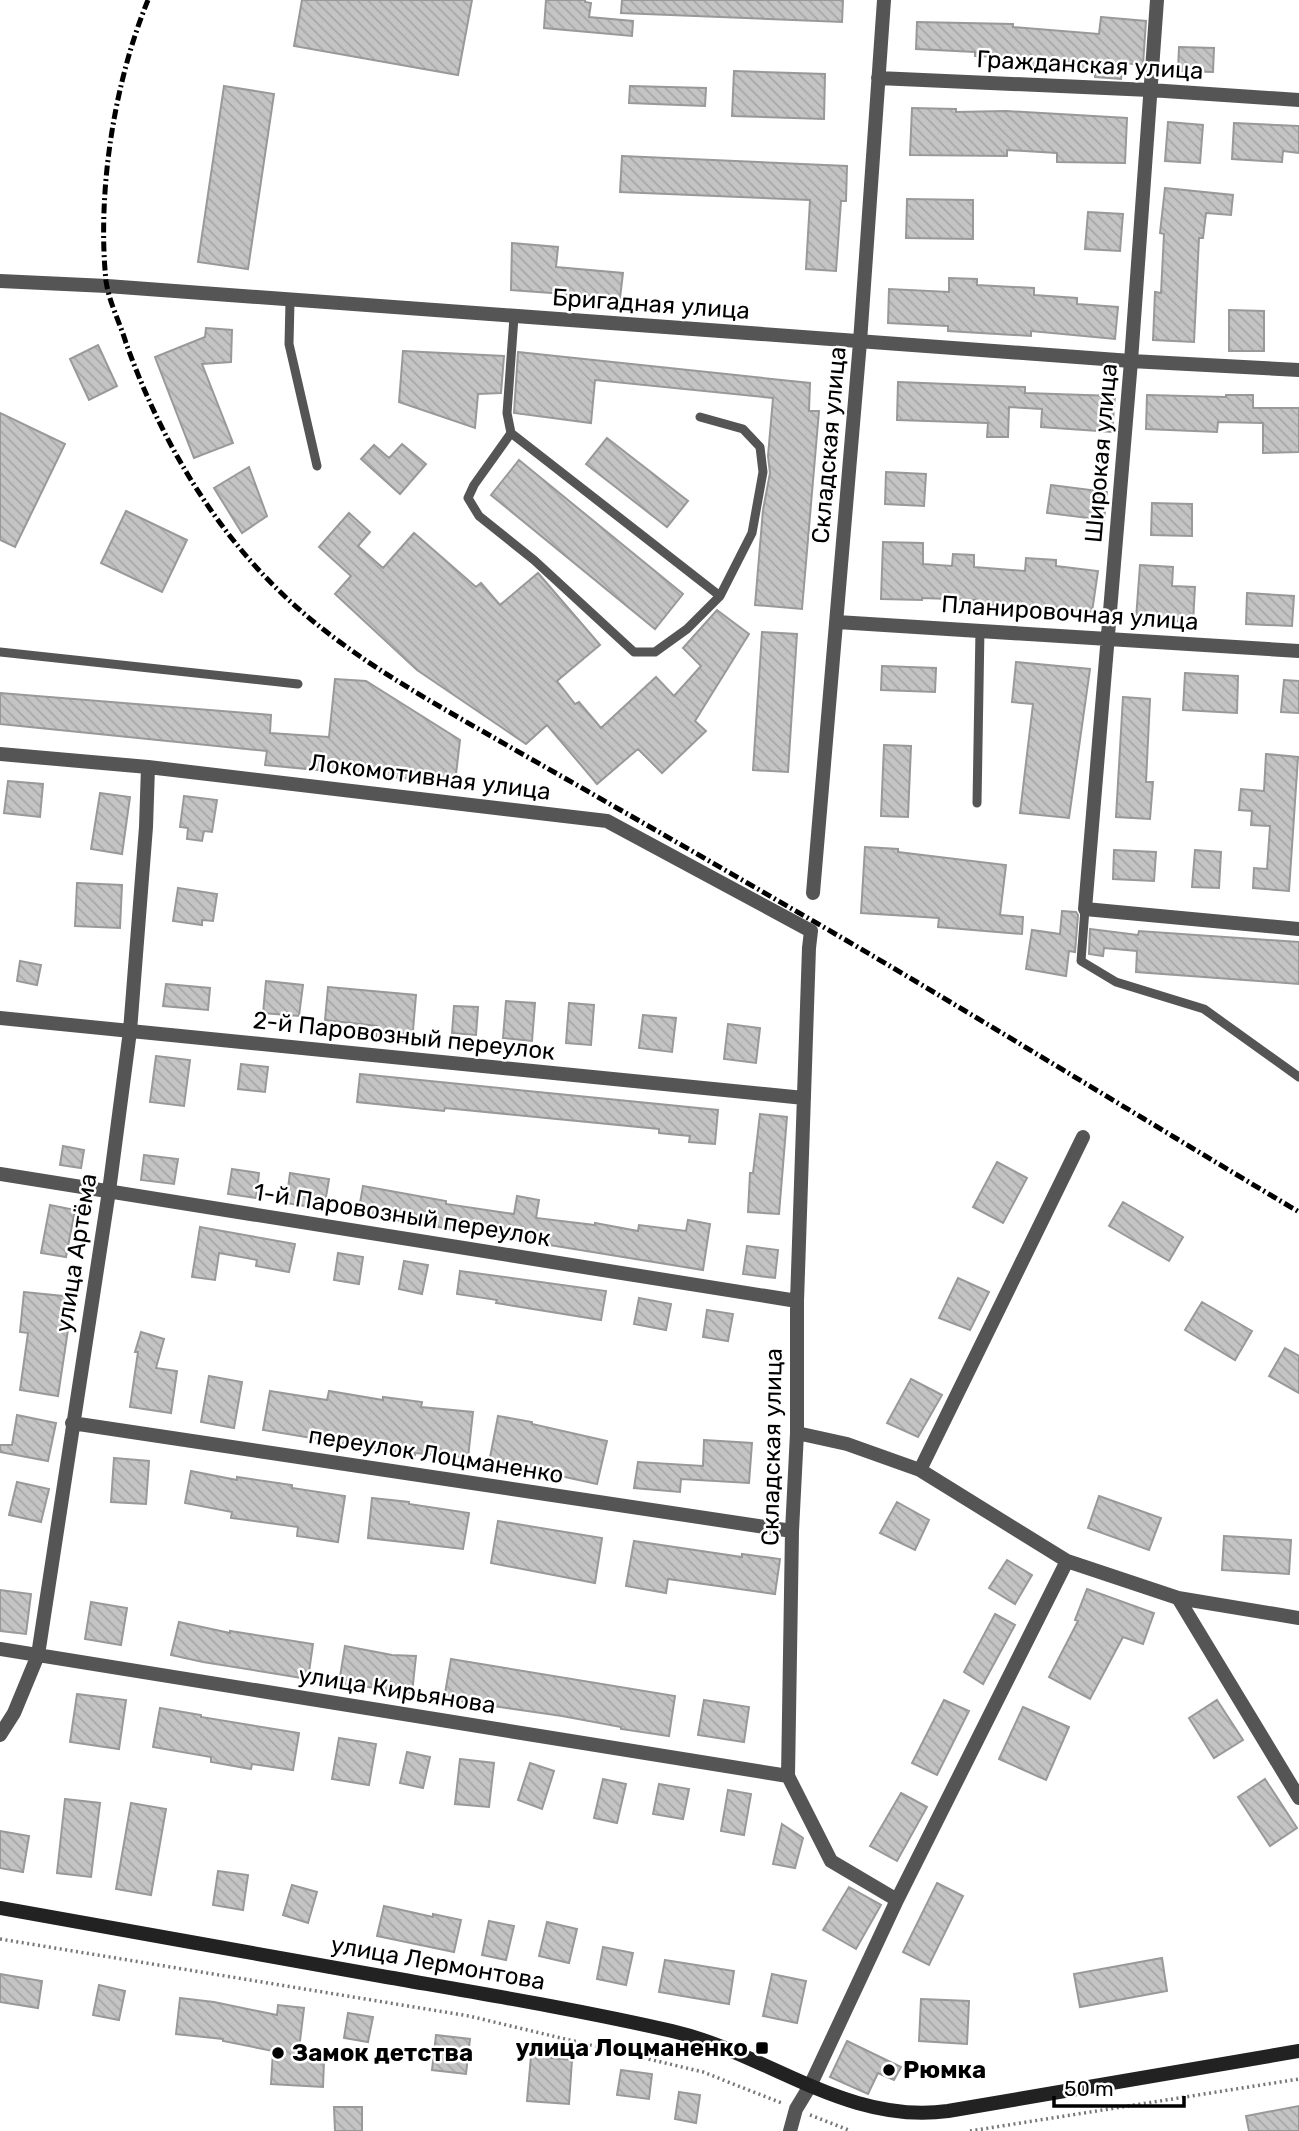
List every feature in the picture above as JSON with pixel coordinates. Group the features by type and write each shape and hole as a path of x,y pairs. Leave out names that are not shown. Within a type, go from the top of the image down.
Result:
{"main road":[{"name":"улица Лермонтова","path":"0,1908 525,2001 662,2029 712,2042 810,2086 859,2105 881,2110 937,2112 1299,2051"}],"street":[{"name":"Складская улица","path":"813,893 860,342 884,0"},
{"name":"Широкая улица","path":"1085,909 1131,361 1157,0"},
{"name":"Гражданская улица","path":"878,78 1150,90 1299,100"},
{"name":"Бригадная улица","path":"0,281 107,286 1131,361 1299,370"},
{"name":"Планировочная улица","path":"837,622 1299,650"},
{"name":"Локомотивная улица","path":"0,754 148,767 607,821 811,931 809,948"},
{"name":"улица Артёма","path":"0,1735 14,1713 38,1655 109,1191 130,1031 148,767"},
{"path":"1085,909 1299,929"},
{"name":"Складская улица","path":"809,948 797,1301 797,1433 792,1531 788,1776 831,1861 897,1900"},
{"name":"2-й Паровозный переулок","path":"0,1018 804,1098"},
{"path":"920,1470 1083,1137"},
{"name":"1-й Паровозный переулок","path":"0,1174 797,1301"},
{"name":"переулок Лоцманенко","path":"72,1423 792,1531"},
{"path":"797,1433 847,1444 920,1470 1067,1561 1178,1598 1299,1618"},
{"path":"790,2131 796,2109 810,2086 897,1900 1067,1561"},
{"path":"1178,1598 1299,1798"},
{"name":"улица Кирьянова","path":"0,1649 788,1776"}],"lane":[{"path":"290,301 289,344 317,466"},
{"path":"514,317 507,413 511,433 720,596"},
{"path":"511,433 474,485 468,498 479,516 534,560 634,652 655,652 687,629 720,596 752,533 763,471 760,447 743,429 699,417"},
{"path":"977,803 980,629"},
{"path":"0,652 298,684"},
{"path":"1085,909 1081,961 1116,982 1204,1009 1299,1077"}],"path":[{"path":"0,1939 469,2015 703,2072 851,2131"},
{"path":"970,2131 1299,2079"}],"building":[{"path":"302,0 472,0 458,75 294,46"},
{"path":"546,0 585,0 591,3 589,17 633,21 632,36 544,28"},
{"path":"622,0 843,0 842,22 621,13"},
{"path":"1101,17 1146,21 1143,65 1123,63 1121,79 1095,77 1095,71 1020,65 1021,58 916,49 917,22 1013,24 1013,27 1099,34"},
{"path":"1179,47 1214,48 1213,72 1178,71"},
{"path":"734,71 825,74 824,119 732,116"},
{"path":"224,86 274,94 248,269 198,262"},
{"path":"630,86 706,88 705,106 629,103"},
{"path":"912,108 1127,118 1125,163 1057,162 1057,153 1007,150 1007,156 910,155"},
{"path":"1168,122 1203,125 1200,163 1165,161"},
{"path":"1234,123 1299,126 1299,153 1283,151 1282,162 1232,159"},
{"path":"622,156 847,166 846,201 841,201 836,271 806,269 810,200 620,192"},
{"path":"1165,188 1233,195 1231,215 1206,213 1203,238 1199,238 1194,342 1153,340 1155,292 1161,293 1164,234 1160,233"},
{"path":"907,199 973,200 973,239 906,238"},
{"path":"1088,212 1123,214 1120,251 1085,249"},
{"path":"512,243 558,247 556,267 623,273 620,298 511,290"},
{"path":"949,278 977,279 977,285 1034,288 1034,295 1077,298 1077,304 1118,307 1115,339 1031,331 1031,336 948,331 948,326 888,323 889,289 949,292"},
{"path":"1229,310 1264,311 1264,351 1229,351"},
{"path":"206,328 232,330 231,362 202,364 233,443 194,458 155,357 205,337"},
{"path":"98,345 117,386 89,400 70,359"},
{"path":"403,351 504,356 501,393 478,394 475,428 399,402"},
{"path":"518,352 810,383 809,411 819,411 802,609 755,605 763,510 770,473 768,456 773,398 595,380 591,423 514,413"},
{"path":"898,382 1025,387 1025,393 1115,396 1112,432 1041,427 1042,409 1009,407 1008,437 987,437 988,423 897,420"},
{"path":"1147,395 1253,395 1253,408 1299,408 1299,452 1263,453 1263,423 1218,422 1217,432 1146,429"},
{"path":"0,413 65,444 15,547 0,540"},
{"path":"607,438 688,501 667,527 586,464"},
{"path":"402,444 426,464 400,494 361,459 374,445 389,458"},
{"path":"519,460 683,594 655,629 491,495"},
{"path":"249,467 267,516 242,533 214,488"},
{"path":"886,472 926,474 924,506 885,504"},
{"path":"1051,485 1107,492 1104,520 1047,513"},
{"path":"1152,503 1192,504 1192,536 1151,535"},
{"path":"126,511 187,540 162,592 101,563"},
{"path":"349,513 370,532 358,546 383,568 414,533 476,587 481,583 500,605 538,573 600,645 557,681 575,704 579,702 601,728 656,677 674,696 701,666 683,648 717,610 749,634 695,721 706,731 662,773 638,749 597,784 547,725 526,744 417,670 335,594 351,576 319,547"},
{"path":"883,542 923,543 923,564 952,566 953,554 974,555 974,567 1025,571 1026,558 1056,560 1056,566 1098,571 1092,612 1054,607 977,604 978,600 881,599"},
{"path":"1140,565 1173,567 1172,586 1195,587 1193,622 1136,619"},
{"path":"1247,593 1294,596 1292,626 1246,624"},
{"path":"762,632 797,634 788,772 753,770"},
{"path":"1016,662 1090,669 1069,818 1020,813 1033,704 1012,702"},
{"path":"882,666 936,668 935,692 881,690"},
{"path":"1185,673 1238,676 1237,713 1183,710"},
{"path":"335,679 366,681 460,740 455,783 265,765 267,751 0,724 0,693 271,715 270,733 329,737"},
{"path":"1284,680 1299,681 1299,713 1281,712"},
{"path":"1123,697 1150,699 1146,782 1153,782 1150,819 1116,817"},
{"path":"884,745 911,746 908,817 881,816"},
{"path":"1266,754 1298,757 1289,891 1253,888 1254,868 1267,869 1270,826 1251,825 1252,811 1239,810 1241,789 1264,791"},
{"path":"8,781 43,784 40,817 4,813"},
{"path":"100,793 130,797 122,854 91,849"},
{"path":"184,796 217,800 212,832 204,831 202,841 187,839 188,828 180,827"},
{"path":"865,847 898,849 898,852 1006,865 1000,915 1023,917 1022,934 938,927 939,918 861,913"},
{"path":"1114,850 1156,852 1154,881 1113,879"},
{"path":"1195,850 1221,852 1219,888 1192,887"},
{"path":"77,883 122,885 120,928 75,926"},
{"path":"178,888 217,894 213,921 202,920 202,925 173,921"},
{"path":"1062,911 1076,912 1078,915 1075,952 1069,951 1066,976 1026,969 1032,930 1060,934"},
{"path":"1090,929 1138,935 1139,931 1299,942 1299,984 1136,972 1137,951 1104,948 1103,956 1089,954"},
{"path":"20,961 41,965 37,985 17,981"},
{"path":"266,981 303,985 299,1016 263,1013"},
{"path":"166,984 210,988 208,1010 163,1006"},
{"path":"328,987 416,995 412,1042 376,1039 377,1026 325,1020"},
{"path":"506,1001 535,1003 532,1041 503,1038"},
{"path":"569,1003 594,1005 591,1045 566,1043"},
{"path":"454,1006 478,1007 476,1035 452,1033"},
{"path":"643,1015 676,1018 672,1052 639,1048"},
{"path":"728,1024 760,1028 756,1063 724,1059"},
{"path":"156,1056 190,1060 184,1106 150,1102"},
{"path":"241,1064 268,1067 265,1092 238,1089"},
{"path":"360,1074 718,1110 715,1144 689,1142 690,1136 659,1133 659,1129 357,1102"},
{"path":"760,1114 787,1117 779,1214 748,1212 750,1173 753,1173"},
{"path":"63,1146 84,1150 81,1168 60,1165"},
{"path":"144,1155 178,1159 174,1184 141,1180"},
{"path":"997,1162 1027,1178 1003,1223 973,1207"},
{"path":"232,1169 259,1173 256,1198 228,1194"},
{"path":"290,1173 329,1179 324,1209 286,1203"},
{"path":"363,1186 446,1201 446,1204 514,1214 517,1196 539,1200 536,1218 595,1223 638,1231 639,1225 686,1231 688,1220 710,1224 703,1270 358,1214"},
{"path":"1123,1202 1183,1237 1169,1261 1109,1226"},
{"path":"50,1205 75,1210 66,1257 41,1253"},
{"path":"200,1227 295,1244 289,1272 256,1266 257,1260 219,1253 215,1280 192,1277"},
{"path":"747,1246 778,1250 775,1278 743,1274"},
{"path":"338,1253 363,1257 359,1284 334,1280"},
{"path":"404,1261 428,1265 422,1294 399,1289"},
{"path":"460,1271 606,1291 601,1320 457,1294"},
{"path":"958,1278 989,1292 970,1330 939,1318"},
{"path":"24,1292 73,1297 58,1396 20,1390 28,1333 20,1332"},
{"path":"639,1298 671,1304 666,1330 634,1324"},
{"path":"1202,1302 1252,1331 1235,1360 1185,1330"},
{"path":"707,1310 733,1314 728,1341 703,1337"},
{"path":"141,1332 164,1339 156,1368 177,1371 171,1413 130,1407 138,1352 135,1352"},
{"path":"1285,1348 1299,1356 1299,1393 1269,1376"},
{"path":"209,1376 242,1382 234,1428 201,1422"},
{"path":"911,1379 942,1395 918,1437 887,1423"},
{"path":"270,1391 327,1400 329,1391 383,1400 383,1397 422,1402 421,1407 473,1412 468,1458 415,1455 263,1430"},
{"path":"17,1415 56,1423 48,1461 0,1452 0,1445 12,1445"},
{"path":"498,1416 607,1441 597,1484 524,1468 523,1474 488,1468"},
{"path":"704,1440 752,1443 749,1483 681,1479 680,1492 634,1488 638,1462 703,1466"},
{"path":"114,1458 149,1461 146,1504 111,1502"},
{"path":"191,1471 237,1480 237,1477 292,1485 292,1488 345,1496 338,1542 297,1536 298,1527 231,1518 232,1512 185,1503"},
{"path":"17,1482 49,1489 41,1522 9,1515"},
{"path":"1099,1496 1161,1518 1149,1550 1088,1528"},
{"path":"372,1498 469,1513 463,1549 368,1538"},
{"path":"897,1502 929,1520 915,1550 880,1533"},
{"path":"498,1521 602,1538 595,1583 491,1563"},
{"path":"1224,1536 1291,1540 1289,1574 1222,1570"},
{"path":"634,1541 742,1557 742,1554 780,1559 775,1594 668,1579 666,1593 626,1586"},
{"path":"1007,1560 1032,1575 1015,1604 989,1588"},
{"path":"1087,1589 1154,1613 1143,1644 1123,1637 1090,1699 1049,1677 1078,1621 1075,1620"},
{"path":"0,1590 31,1594 26,1634 0,1631"},
{"path":"91,1602 127,1608 121,1645 85,1639"},
{"path":"995,1614 1015,1625 983,1684 964,1672"},
{"path":"179,1622 230,1633 313,1644 308,1679 171,1655"},
{"path":"345,1646 392,1655 416,1656 412,1693 339,1683"},
{"path":"451,1659 675,1696 669,1736 562,1716 444,1699"},
{"path":"77,1694 126,1700 119,1749 70,1742"},
{"path":"704,1700 749,1707 744,1742 698,1735"},
{"path":"944,1700 969,1711 937,1775 912,1763"},
{"path":"1217,1700 1243,1740 1214,1758 1189,1718"},
{"path":"1023,1707 1069,1727 1046,1780 999,1759"},
{"path":"160,1708 299,1733 293,1770 252,1764 251,1769 211,1762 211,1757 153,1747"},
{"path":"339,1738 376,1744 369,1785 332,1779"},
{"path":"407,1752 430,1757 423,1788 400,1783"},
{"path":"460,1759 494,1763 489,1807 455,1804"},
{"path":"530,1763 554,1771 542,1809 518,1800"},
{"path":"603,1779 626,1784 617,1823 594,1818"},
{"path":"1265,1779 1297,1828 1270,1846 1238,1797"},
{"path":"659,1784 689,1789 683,1819 653,1814"},
{"path":"728,1790 751,1794 744,1835 721,1831"},
{"path":"901,1793 927,1807 897,1861 870,1846"},
{"path":"65,1799 100,1803 91,1877 57,1873"},
{"path":"131,1803 166,1809 151,1895 116,1889"},
{"path":"782,1824 803,1838 795,1868 773,1864"},
{"path":"0,1831 29,1836 23,1872 0,1868"},
{"path":"218,1871 248,1875 243,1910 213,1905"},
{"path":"937,1883 963,1896 929,1965 903,1952"},
{"path":"292,1885 317,1892 308,1923 283,1915"},
{"path":"849,1887 881,1905 856,1949 823,1930"},
{"path":"384,1906 461,1920 454,1952 377,1936"},
{"path":"489,1921 514,1926 506,1960 482,1955"},
{"path":"547,1922 577,1929 569,1963 539,1956"},
{"path":"603,1947 633,1953 626,1985 597,1979"},
{"path":"1162,1958 1167,1991 1080,2007 1074,1974"},
{"path":"665,1960 734,1971 729,2004 659,1992"},
{"path":"0,1974 42,1981 38,2008 0,2002"},
{"path":"772,1974 806,1981 797,2023 763,2016"},
{"path":"99,1985 125,1991 119,2020 93,2015"},
{"path":"180,1998 277,2015 278,2005 304,2008 299,2049 307,2050 306,2060 324,2061 323,2087 271,2084 273,2051 223,2039 176,2034"},
{"path":"921,1999 969,2001 967,2044 919,2041"},
{"path":"348,2013 373,2017 368,2042 344,2038"},
{"path":"436,2035 470,2039 466,2074 432,2070"},
{"path":"847,2041 901,2067 894,2080 878,2073 868,2094 830,2077"},
{"path":"531,2056 572,2060 569,2104 527,2101"},
{"path":"621,2070 652,2074 649,2099 617,2095"},
{"path":"679,2092 700,2095 696,2123 675,2119"},
{"path":"1299,2106 1299,2131 1249,2131 1246,2116"},
{"path":"334,2107 362,2107 362,2131 335,2131"}],"railway":[{"path":"148,0 126,66 111,138 104,211 107,289 140,381 176,453 219,522 271,583 325,631 402,684 841,937 1299,1212"}],"place":[{"name":"улица Лоцманенко","path":"762,2048"},
{"name":"Замок детства","path":"278,2053"},
{"name":"Рюмка","path":"889,2070"}]}
